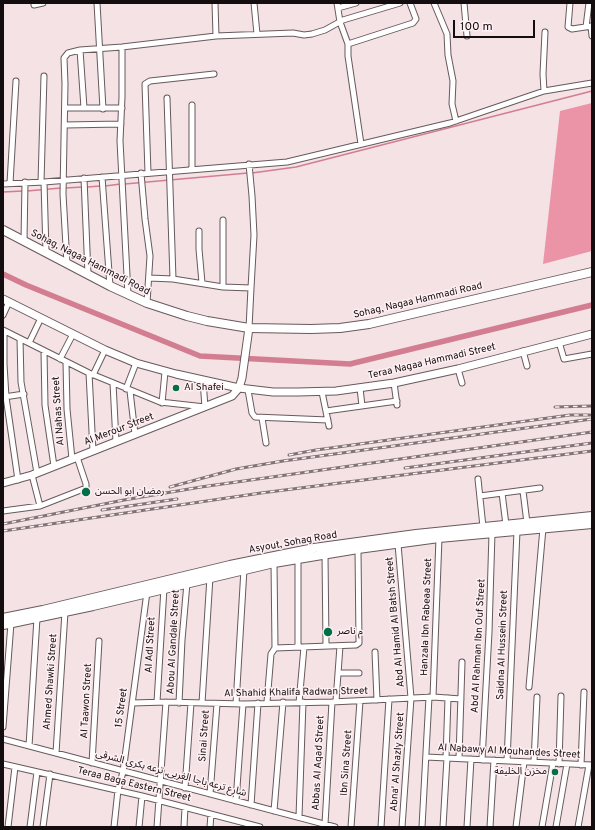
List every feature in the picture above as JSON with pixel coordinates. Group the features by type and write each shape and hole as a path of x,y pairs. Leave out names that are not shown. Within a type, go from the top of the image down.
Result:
{"main road":[{"name":"Sohag, Nagaa Hammadi Road","path":"3,230 88,275 147,303 207,321 248,328 318,329 369,324 592,272"},
{"name":"Asyout, Sohag Road","path":"7,624 65,612 92,602 230,565 416,534 592,516"},
{"name":"Asyout, Sohag Road","path":"3,618 147,592 244,569 298,559 314,552 325,555 439,538 592,524"}],"street":[{"path":"34,5 43,3"},
{"path":"97,3 103,109"},
{"path":"215,3 216,36"},
{"path":"254,3 256,34"},
{"path":"356,3 338,6 340,22 348,44 348,56 361,144"},
{"path":"67,264 62,194 65,108 64,58 68,53 80,50 122,47 216,36 312,34 323,31 354,16 400,3"},
{"path":"348,44 413,23 416,19 410,3"},
{"path":"434,3 446,34 453,81 452,104 456,121"},
{"path":"464,3 467,36"},
{"path":"570,3 568,27 572,29 590,26"},
{"path":"589,3 592,36"},
{"path":"544,91 543,74 545,32"},
{"path":"122,47 122,174 128,295"},
{"path":"80,50 84,108"},
{"path":"148,173 146,84 150,81 214,74"},
{"path":"44,76 42,182 46,252"},
{"path":"10,183 16,81"},
{"path":"3,184 286,162 456,121 544,91 592,83"},
{"path":"167,98 173,279"},
{"path":"192,105 192,169"},
{"path":"65,108 122,108"},
{"path":"64,124 121,124"},
{"path":"239,388 242,378 247,341 254,235 249,164"},
{"path":"141,173 150,256 147,303"},
{"path":"102,177 110,286"},
{"path":"84,178 88,275"},
{"path":"24,241 25,182"},
{"path":"223,220 223,287"},
{"path":"199,231 198,249 202,283"},
{"path":"149,278 173,279 223,287 251,288"},
{"path":"3,315 6,300"},
{"name":"Teraa Nagaa Hammadi Street","path":"6,300 105,350 136,363 165,372 248,390 322,392 394,383 458,369 592,334"},
{"path":"29,343 41,318"},
{"path":"18,480 4,397 4,330 91,374 162,403 205,407 203,381"},
{"path":"63,361 73,334"},
{"path":"3,511 40,506 21,382 20,339"},
{"path":"559,342 564,359 592,354"},
{"path":"94,450 91,374 105,350"},
{"path":"44,351 45,405 54,466"},
{"path":"523,351 527,366"},
{"name":"Al Nahas Street","path":"40,506 86,488 86,484 75,458 67,409 63,361"},
{"path":"135,434 128,390 136,363"},
{"path":"458,369 462,383"},
{"path":"162,403 165,372"},
{"path":"113,383 116,442"},
{"path":"326,411 397,403 394,383"},
{"name":"Al Merour Street","path":"3,483 18,480 34,474 205,407 232,396 239,388"},
{"path":"360,388 362,406"},
{"path":"248,390 252,415 256,417 328,420"},
{"path":"322,392 329,426"},
{"path":"4,397 24,394"},
{"path":"262,418 266,443"},
{"path":"478,479 483,527"},
{"path":"480,496 540,488"},
{"path":"523,490 527,523"},
{"path":"502,493 506,525"},
{"path":"529,687 543,528"},
{"name":"Saidna Al Hussein Street","path":"507,761 517,531"},
{"name":"Abd Al Rahman Ibn Ouf Street","path":"482,760 489,632 492,533"},
{"name":"Hanzala Ibn Rabeaa Street","path":"422,827 431,697 439,538"},
{"name":"Abd Al Hamid Al Batsh Street","path":"398,544 411,698"},
{"path":"275,648 356,645 360,642 358,549"},
{"path":"325,555 326,646"},
{"path":"298,559 298,647"},
{"path":"266,702 271,654 275,648 273,598 274,563"},
{"path":"236,704 244,569"},
{"path":"202,703 210,577"},
{"name":"Abou Al Gandale Street","path":"179,703 187,583"},
{"name":"Al Adl Street","path":"157,702 164,588"},
{"name":"15 Street","path":"114,827 118,790 123,772 147,592"},
{"name":"Ahmed Shawki Street","path":"56,753 65,612"},
{"path":"29,746 38,618"},
{"path":"3,727 7,624"},
{"name":"Al Taawon Street","path":"92,763 99,641"},
{"name":"Abbas Al Aqad Street","path":"325,824 334,702 340,646"},
{"path":"299,817 301,703 304,647"},
{"path":"375,652 377,700"},
{"path":"459,758 462,662"},
{"path":"338,673 360,673"},
{"path":"581,765 584,692"},
{"path":"559,764 561,696"},
{"name":"Al Shahid Khalifa Radwan Street","path":"132,703 301,703 431,697 461,699"},
{"path":"534,762 537,697"},
{"name":"Abna' Al Shazly Street","path":"402,827 411,698"},
{"path":"443,827 447,758 448,698"},
{"path":"381,827 389,699"},
{"name":"Ibn Sina Street","path":"352,827 360,701"},
{"path":"157,827 166,702"},
{"path":"274,811 283,702"},
{"path":"185,788 191,703"},
{"path":"251,805 258,703"},
{"name":"Sinai Street","path":"210,794 217,704"},
{"path":"236,801 243,704"},
{"name":"شارع ترعه باجا الغربى, ترعه بكرى الشرقى","path":"3,739 332,827"},
{"name":"Al Nabawy Al Mouhandes Street","path":"426,757 591,765"},
{"path":"467,827 471,759"},
{"path":"490,827 494,760"},
{"path":"516,827 524,762"},
{"path":"542,827 553,763"},
{"name":"Teraa Baga Eastern Street","path":"3,764 159,800 211,814 239,824 260,827"},
{"path":"556,827 567,764"},
{"path":"578,827 591,765"},
{"path":"8,827 15,767"},
{"path":"30,827 36,772"},
{"path":"43,827 50,774"},
{"path":"139,827 142,796"},
{"path":"184,827 185,807"},
{"path":"210,827 211,814"}],"shaded area":[{"path":"592,103 592,251 543,264 560,111"}],"waterway":[{"path":"252,173 296,167 592,91"},
{"path":"125,184 248,173"},
{"path":"105,186 121,184"},
{"path":"87,187 101,186"},
{"path":"65,188 83,187"},
{"path":"27,191 61,188"},
{"path":"3,192 23,191"},
{"path":"3,274 26,285 200,356 350,364 592,305"}],"railway":[{"path":"555,407 592,406"},
{"path":"289,455 570,415 590,415"},
{"path":"170,487 236,469 283,461 592,419"},
{"path":"3,524 124,500 201,487 592,432"},
{"path":"405,468 592,443"},
{"path":"3,531 261,493 592,451"},
{"path":"102,510 177,499"}],"place":[{"name":"Al Shafei","path":"176,388"},
{"name":"رمضان ابو الحسن","path":"86,492"},
{"name":"م ناصر","path":"328,632"},
{"name":"مخزن الخليفة","path":"555,772"}]}
